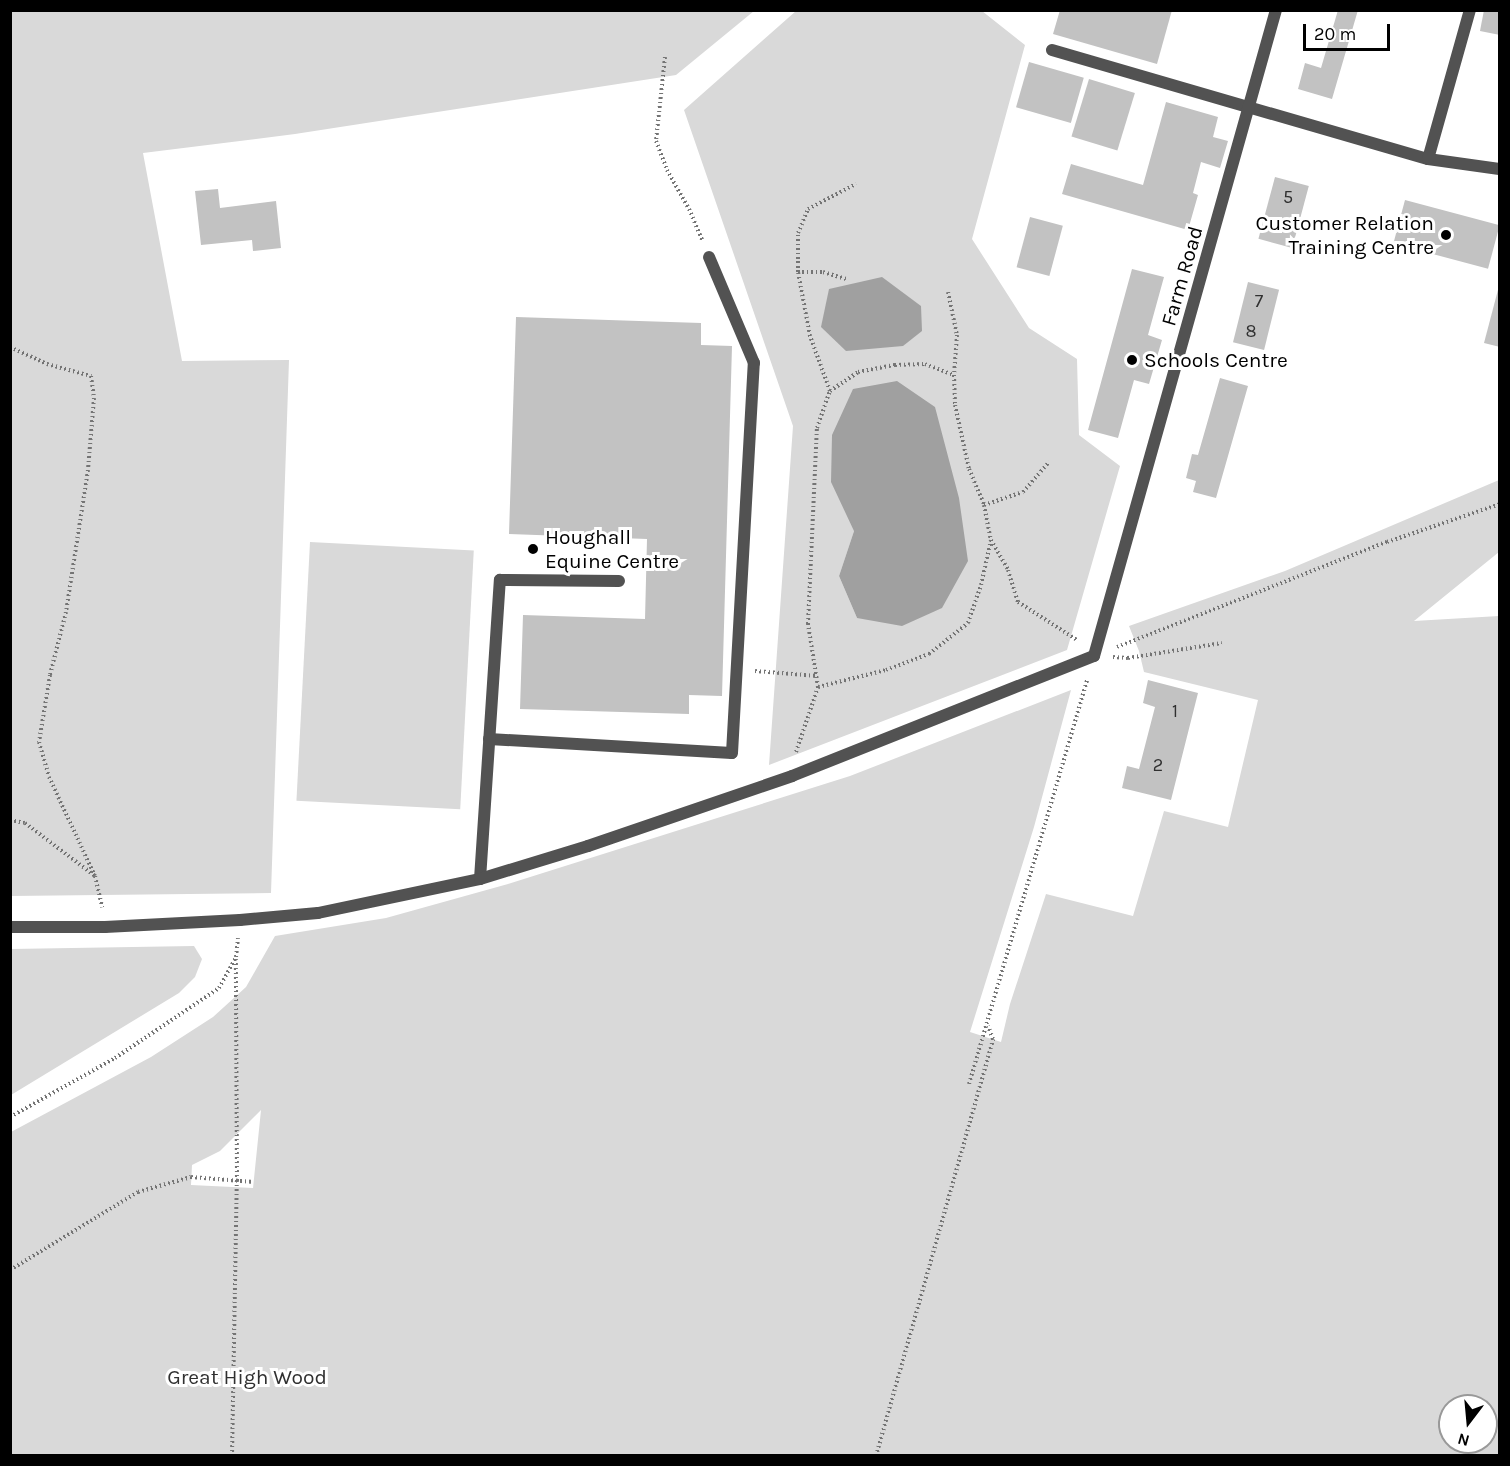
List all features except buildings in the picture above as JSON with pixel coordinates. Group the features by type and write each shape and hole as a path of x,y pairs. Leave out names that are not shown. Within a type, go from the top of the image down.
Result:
{"street":[{"name":"Farm Road","path":"1094,656 1250,109 1276,10"},
{"path":"1428,159 1470,10"},
{"path":"1052,50 1428,159 1499,168"},
{"path":"489,739 732,753 754,363 709,257"},
{"path":"480,879 500,580 619,581"},
{"path":"10,927 105,927 240,920 318,913 480,879 588,846 792,776 1094,656"}],"path":[{"path":"665,57 656,141 667,170 689,209 709,257"},
{"path":"830,391 810,336 798,272 798,233 808,209 856,184"},
{"path":"798,272 823,272 846,279"},
{"path":"948,292 957,335 954,375 955,405 962,442 984,506 991,540 1008,570 1018,602 1072,635 1094,656 1128,658 1222,643"},
{"path":"10,347 47,364 91,376 94,398 88,470 66,612 50,675 39,742 49,777 95,876 105,927"},
{"path":"792,776 798,746 818,687 808,624 813,466 817,428 830,391 858,372 894,365 925,364 954,375"},
{"path":"984,506 1023,492 1049,462"},
{"path":"1094,656 1387,542 1500,504"},
{"path":"818,687 886,670 929,654 968,623 981,585 991,540"},
{"path":"969,1084 988,1026 1094,656"},
{"path":"753,671 818,676"},
{"path":"10,820 25,823 95,876"},
{"path":"232,1455 237,1181 236,957 240,920"},
{"path":"10,1117 115,1058 192,1008 219,988 236,957"},
{"path":"876,1455 993,1039 988,1026"},
{"path":"10,1270 138,1191 191,1177 254,1182"}],"green space":[{"path":"10,11 754,11 676,75 295,134 143,153 182,361 289,360 271,893 11,896"},
{"path":"796,11 982,11 1025,45 972,239 1029,328 1077,359 1079,435 1120,466 1067,650 769,765 793,426 684,110","holes":["854,531 857,618 839,576"]},
{"name":"Great High Wood","path":"1499,480 1499,552 1414,621 1499,616 1499,1455 11,1455 11,1132 151,1057 213,1017 246,987 275,936 386,918 508,884 850,776 1071,690 1034,827 970,1032 1001,1042 1010,1004 1046,894 1133,916 1164,811 1228,827 1258,700 1144,672 1129,626 1285,571","holes":["261,1110 253,1188 191,1185 192,1165 220,1151"]},
{"path":"310,542 474,551 460,809 296,801"},
{"path":"194,946 202,959 195,977 179,993 11,1095 11,949"}],"shaded area":[{"path":"882,277 921,306 922,331 903,346 846,351 821,327 829,289"},
{"path":"897,381 935,407 959,498 968,561 942,608 902,626 857,618 839,576 854,531 831,482 832,435 853,389"}],"place":[{"name":"Customer Relation Training Centre","path":"1446,235"},
{"name":"Schools Centre","path":"1132,360"},
{"name":"Houghall Equine Centre","path":"533,549"}]}
